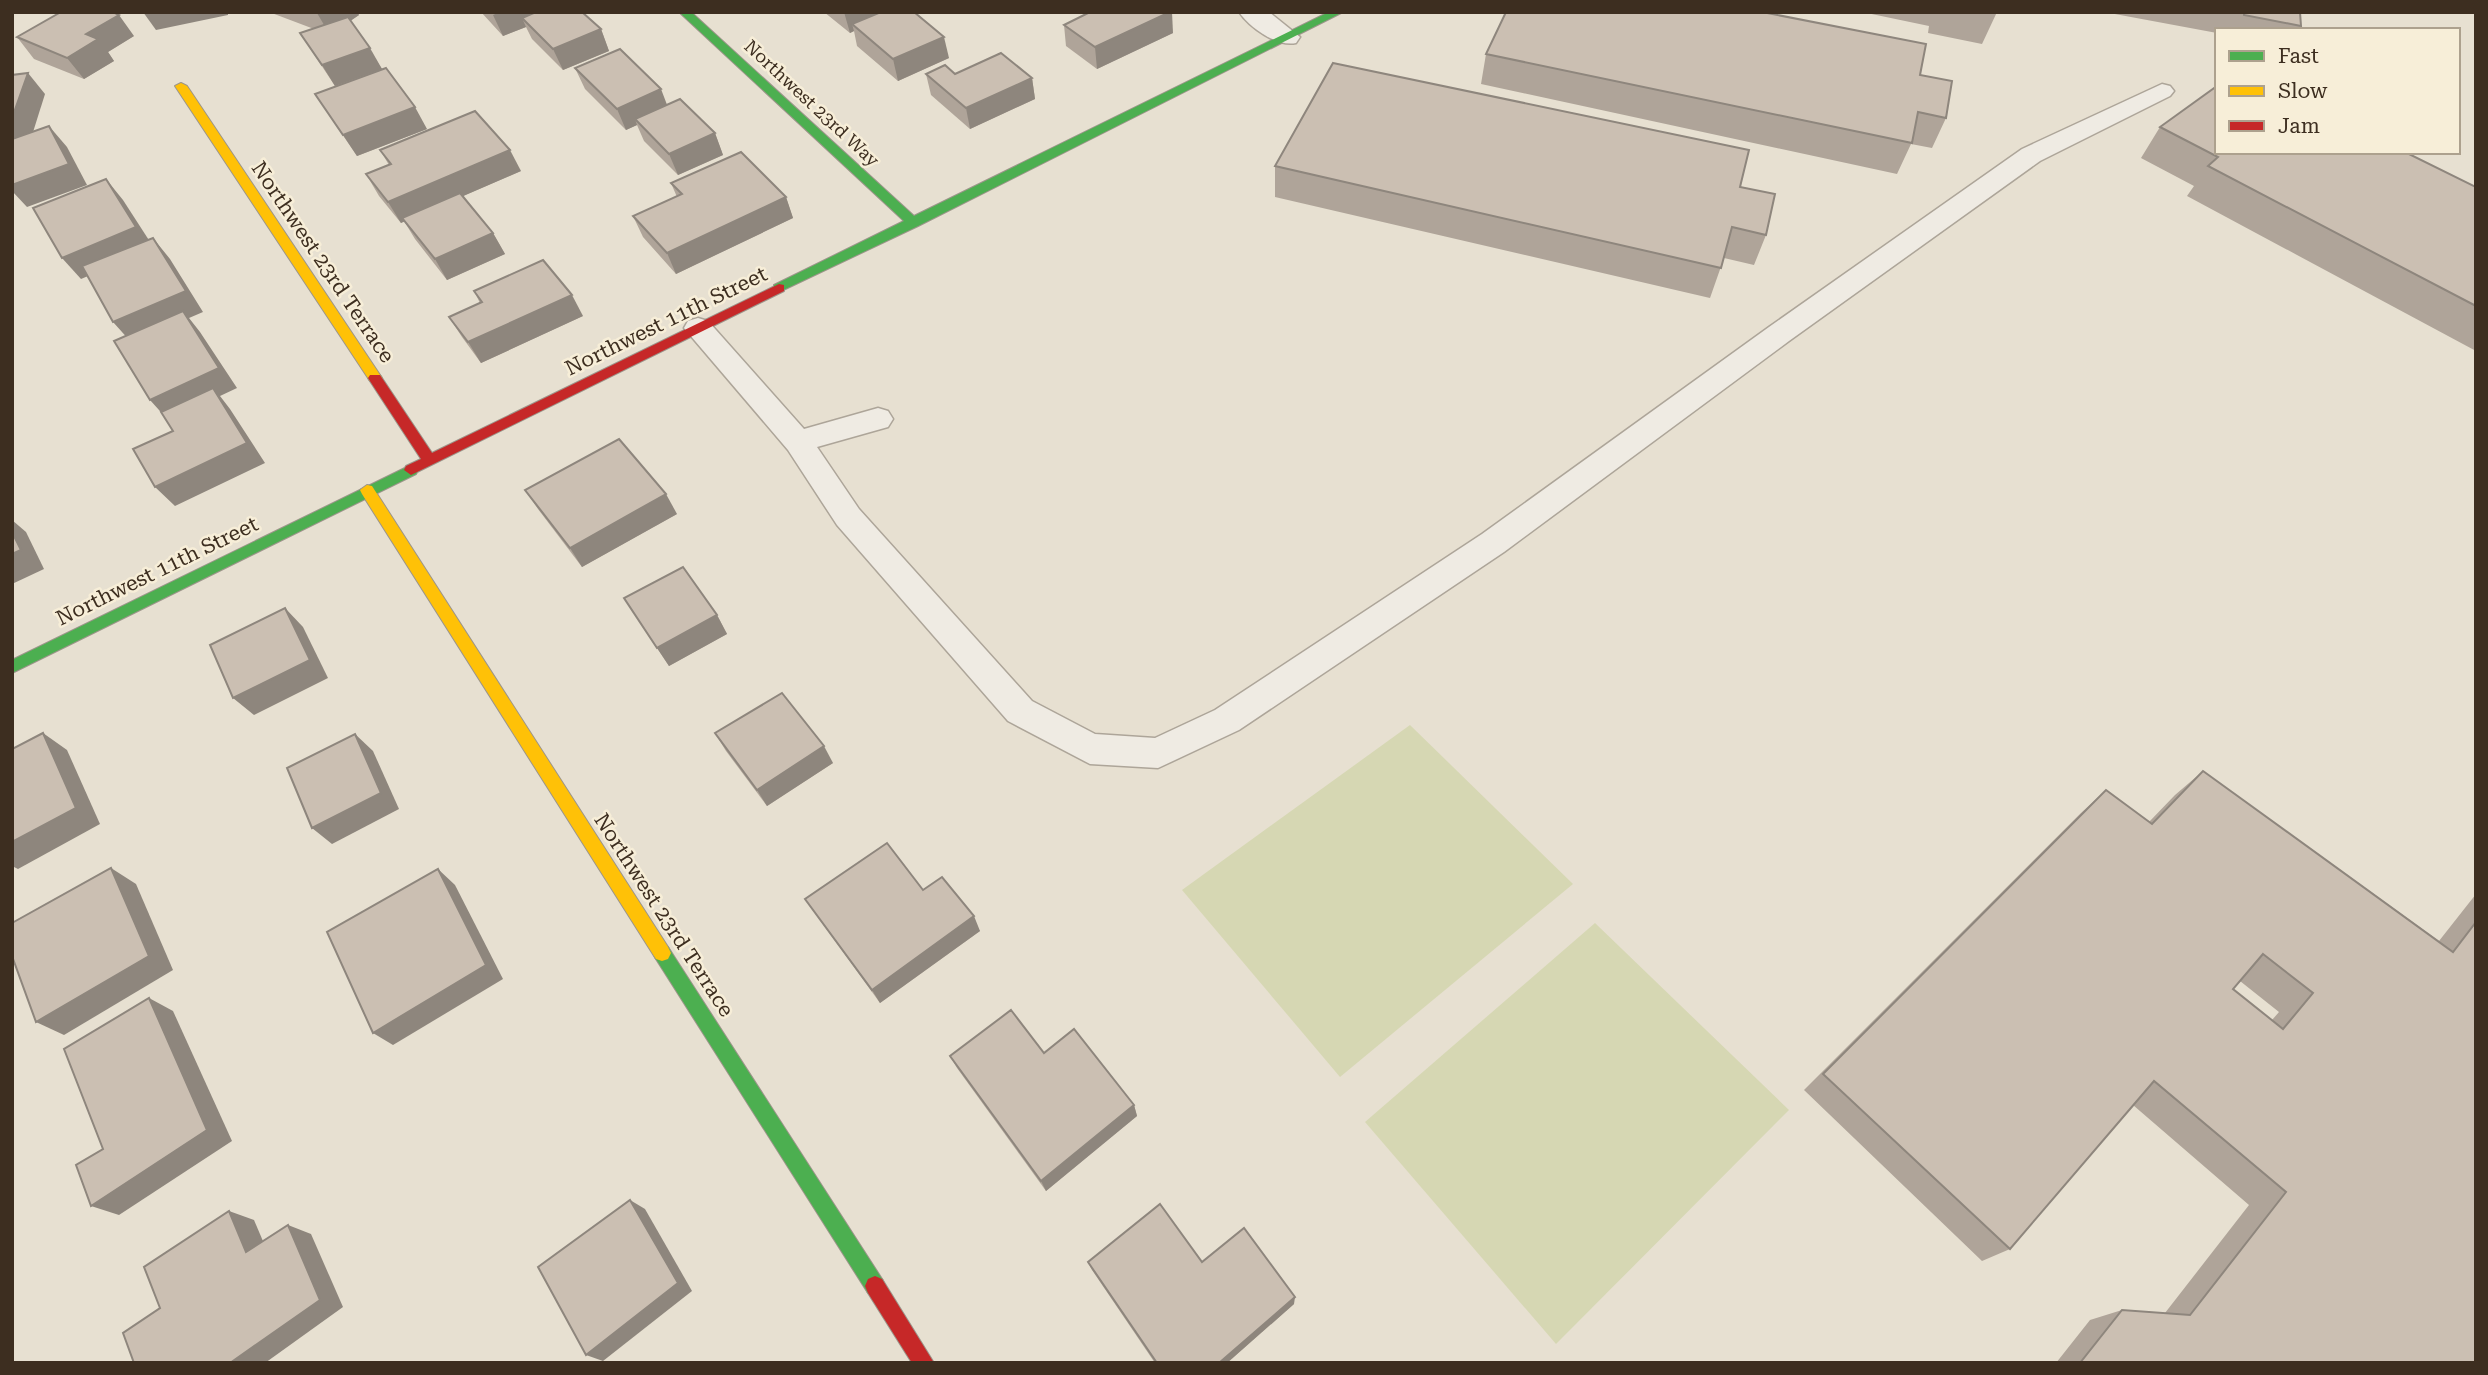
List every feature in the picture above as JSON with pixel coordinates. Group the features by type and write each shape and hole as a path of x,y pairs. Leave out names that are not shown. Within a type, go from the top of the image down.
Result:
{"street":[{"name":"Northwest 23rd Way","path":"684,12 914,223"},
{"path":"1252,12 1287,37"},
{"name":"Northwest 11th Street","path":"12,667 1338,12"},
{"name":"Northwest 23rd Terrace","path":"181,86 429,460"},
{"name":"Northwest 23rd Terrace","path":"368,490 924,1363"}],"lane":[{"path":"698,328 798,442 848,516 1020,711 1090,749 1158,753 1227,720 1493,543 1779,334 2031,155 2162,91"},
{"path":"798,442 878,419"}],"green space":[{"path":"1410,725 1573,884 1340,1077 1182,890"},
{"path":"1595,923 1789,1110 1556,1344 1365,1122"}],"building":[{"path":"61,12 113,12 119,15 86,34 98,39 67,58 17,37"},
{"path":"536,12 582,12 601,29 553,49 522,18"},
{"path":"881,12 914,12 944,37 893,59 852,24"},
{"path":"1090,12 1170,12 1095,47 1064,25"},
{"path":"1506,12 1762,12 1926,44 1920,75 1952,81 1946,118 1918,112 1912,143 1486,54"},
{"path":"2244,12 2300,12 2301,26 2244,15"},
{"path":"348,17 370,48 322,65 300,33"},
{"path":"620,49 661,89 617,109 575,68"},
{"path":"1001,53 1032,78 966,108 926,74 945,65 955,74"},
{"path":"1333,63 1749,150 1740,187 1775,194 1766,235 1732,227 1721,268 1275,166"},
{"path":"386,68 415,107 343,135 315,94"},
{"path":"28,73 12,118 12,75"},
{"path":"2215,87 2215,154 2409,154 2476,187 2476,306 2208,166 2218,157 2160,127"},
{"path":"680,99 715,133 669,154 635,119"},
{"path":"475,111 510,150 388,202 366,174 391,164 380,150"},
{"path":"49,126 69,164 12,185 12,139"},
{"path":"741,152 786,197 667,253 633,216 682,194 671,183"},
{"path":"106,179 136,227 62,258 33,208"},
{"path":"460,193 493,233 435,259 402,218"},
{"path":"153,238 186,291 113,322 82,266"},
{"path":"543,260 572,295 468,342 449,317 482,302 474,291"},
{"path":"183,311 219,368 150,400 114,341"},
{"path":"213,388 247,443 155,487 133,449 173,431 161,412"},
{"path":"619,439 666,494 570,548 525,490"},
{"path":"12,532 21,550 12,554"},
{"path":"683,567 717,615 657,648 624,598"},
{"path":"285,608 310,660 233,698 210,645"},
{"path":"782,693 824,746 757,790 715,733"},
{"path":"43,733 76,808 12,842 12,749"},
{"path":"355,734 381,793 312,828 287,768"},
{"path":"2203,771 2453,952 2476,922 2476,1363 2080,1363 2122,1310 2190,1315 2286,1192 2154,1081 2010,1249 1823,1074 2106,790 2152,824","holes":["2263,954 2313,993 2283,1029 2233,989"]},
{"path":"887,843 923,890 942,877 974,916 872,990 805,899"},
{"path":"111,868 149,956 36,1022 12,956 12,923"},
{"path":"438,869 486,965 373,1033 327,932"},
{"path":"149,998 207,1130 91,1206 76,1165 103,1149 64,1049"},
{"path":"1011,1010 1044,1053 1074,1029 1134,1105 1041,1181 950,1056"},
{"path":"630,1200 678,1283 586,1355 538,1267"},
{"path":"1160,1204 1202,1262 1244,1228 1295,1297 1219,1363 1157,1363 1088,1262"},
{"path":"229,1211 246,1252 288,1225 320,1300 230,1363 134,1363 123,1333 160,1308 144,1267"}],"traffic: fast":[{"path":"684,12 914,223"},
{"path":"779,288 1338,12"},
{"path":"12,667 411,470"},
{"path":"662,953 875,1286"}],"traffic: slow":[{"path":"181,86 375,378"},
{"path":"367,490 662,953"}],"traffic: jam":[{"path":"411,470 779,288"},
{"path":"375,378 429,460"},
{"path":"875,1286 924,1363"}]}
